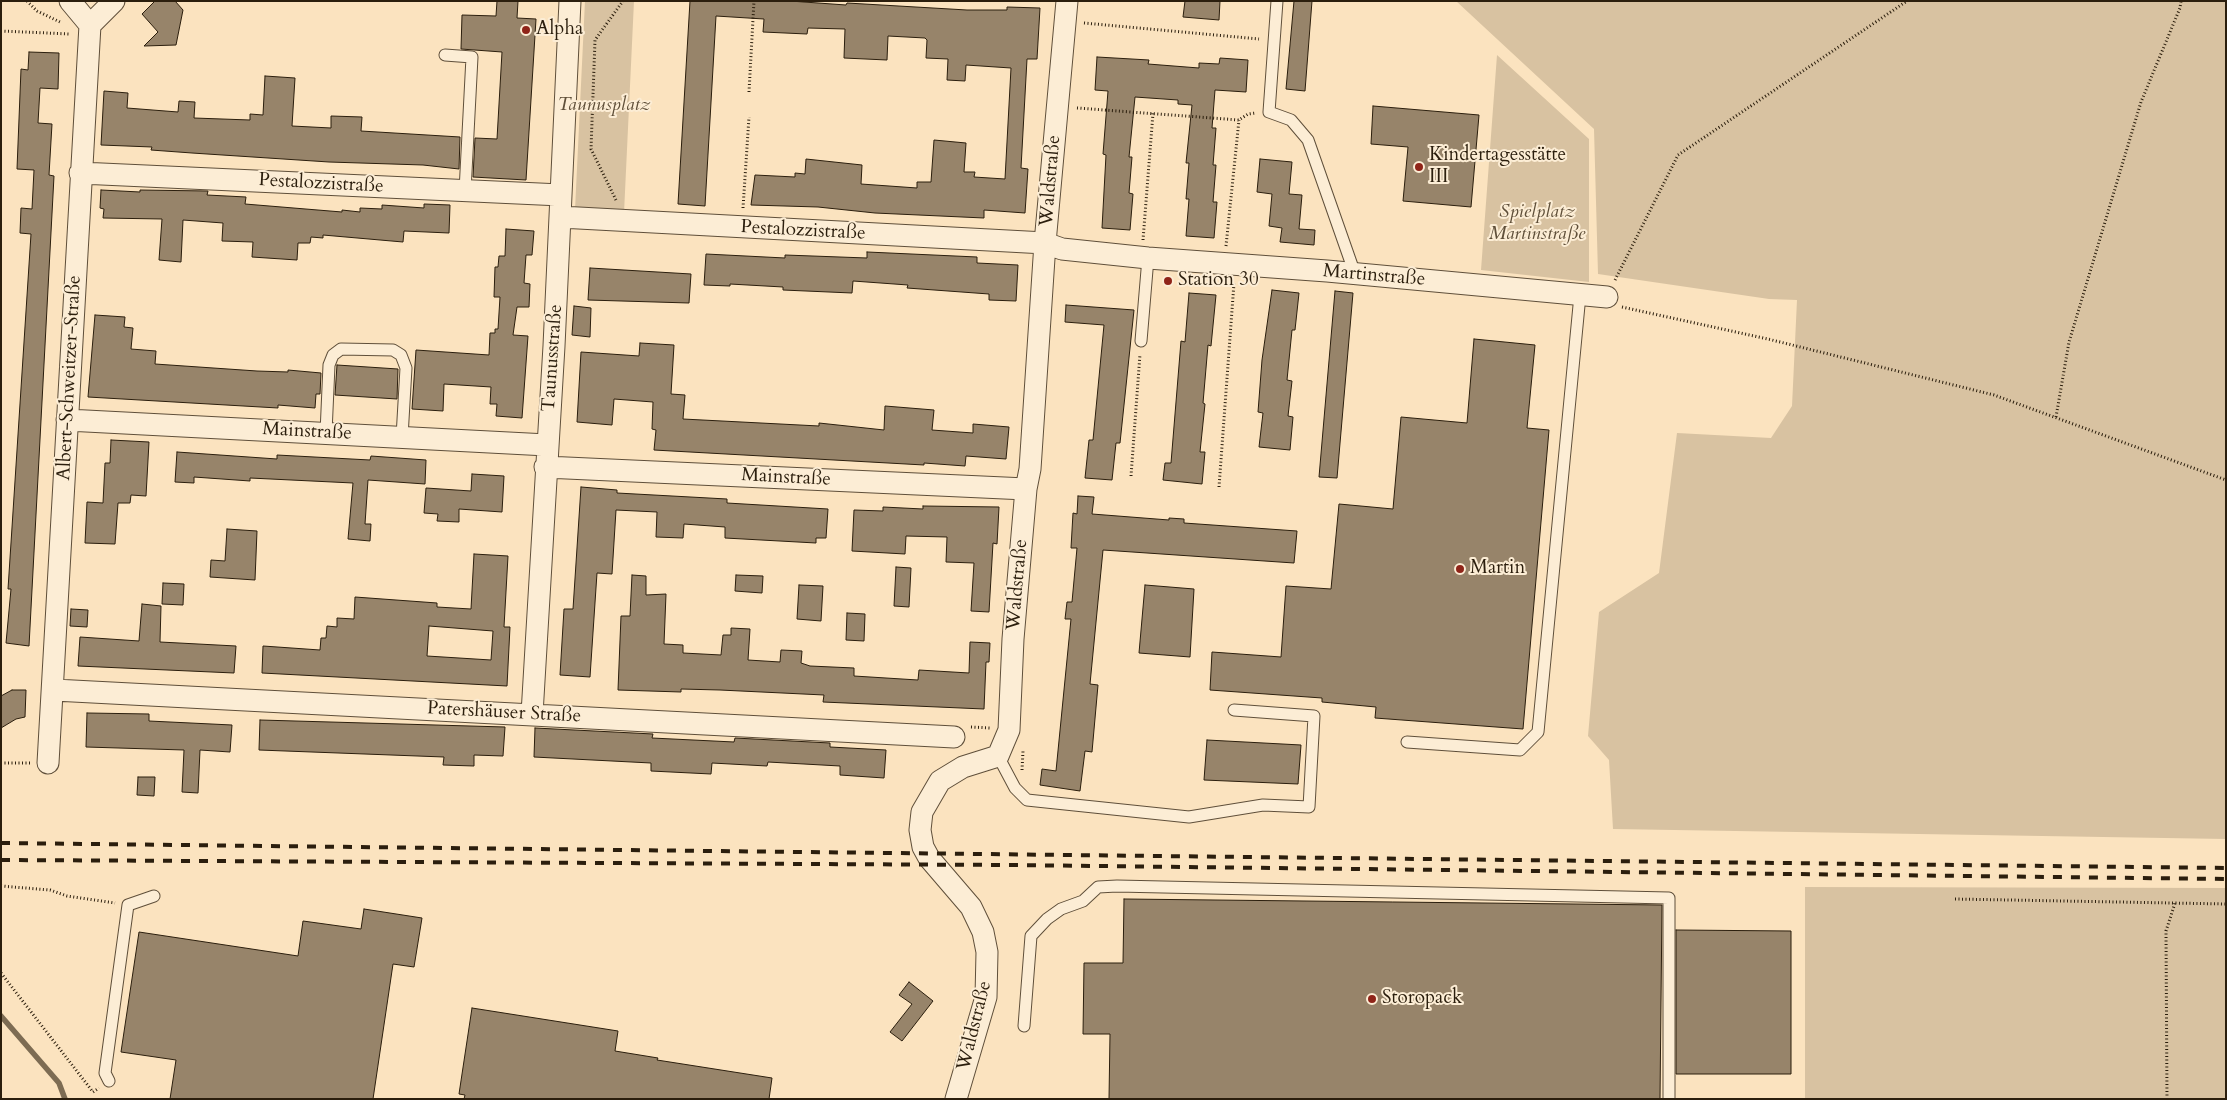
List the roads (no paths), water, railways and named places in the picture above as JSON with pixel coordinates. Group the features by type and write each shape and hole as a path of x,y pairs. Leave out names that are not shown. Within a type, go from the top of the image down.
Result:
{"street":[{"path":"70,1 89,30 114,1"},
{"name":"Taunusstraße","path":"532,714 560,217 570,1"},
{"name":"Waldstraße","path":"956,1099 986,997 987,952 982,932 971,907 929,858 923,848 920,830 922,812 940,781 963,768 998,756 1009,730 1013,639 1032,490 1030,469 1045,242 1067,1"},
{"name":"Albert-Schweitzer-Straße","path":"48,763 54,690 89,30"},
{"name":"Pestalozzistraße","path":"80,173 561,195"},
{"name":"Pestalozzistraße","path":"560,217 742,228 1045,242"},
{"name":"Martinstraße","path":"1045,242 1062,249 1145,258 1355,274 1606,297"},
{"name":"Mainstraße","path":"67,420 547,445"},
{"name":"Mainstraße","path":"545,467 1032,490"},
{"name":"Patershäuser Straße","path":"54,690 954,737"}],"lane":[{"path":"1277,1 1269,112 1291,120 1308,140 1355,274"},
{"path":"445,55 472,57 465,191"},
{"path":"1141,341 1145,258"},
{"path":"1407,742 1520,750 1538,732 1580,295"},
{"path":"326,433 329,365 333,355 341,349 393,350 401,355 406,368 402,437"},
{"path":"998,756 1015,788 1027,800 1189,817 1263,806 1308,807 1314,716 1234,710"},
{"path":"1024,1026 1031,936 1047,919 1062,909 1083,901 1098,887 1669,898 1669,1099"},
{"path":"109,1080 105,1073 128,905 154,896"}],"waterway":[{"path":"1,1016 59,1083 65,1099"}],"railway":[{"path":"1,843 2226,868"},
{"path":"1,860 1012,865 2226,879"}],"place":[{"name":"Alpha","path":"526,30"},
{"name":"Kindertagesstätte III","path":"1419,167"},
{"name":"Station 30","path":"1168,281"},
{"name":"Martin","path":"1460,569"},
{"name":"Storopack","path":"1372,999"}],"park label":[{"name":"Taunusplatz","path":"604,106"},
{"name":"Spielplatz Martinstraße","path":"1537,224"}]}
